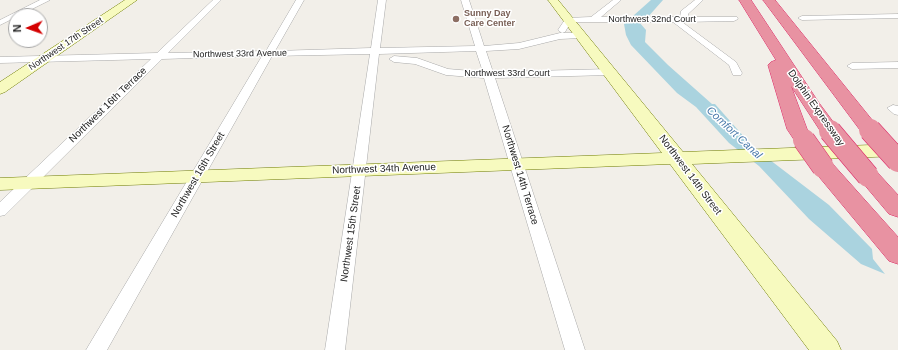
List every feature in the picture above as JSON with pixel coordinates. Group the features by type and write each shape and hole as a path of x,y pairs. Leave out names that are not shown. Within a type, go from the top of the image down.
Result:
{"highway":[{"name":"Dolphin Expressway","path":"745,0 830,132 898,209"},
{"path":"769,0 870,130 898,161"},
{"path":"764,30 797,129 823,167 898,254"}],"street":[{"path":"0,23 46,0"},
{"name":"Northwest 17th Street","path":"0,89 132,0"},
{"name":"Northwest 16th Terrace","path":"0,211 217,0"},
{"name":"Northwest 16th Street","path":"96,350 300,0"},
{"name":"Northwest 15th Street","path":"335,350 382,0"},
{"name":"Northwest 14th Terrace","path":"465,0 575,350"},
{"name":"Northwest 14th Street","path":"552,0 610,72 826,350"},
{"path":"593,20 617,0"},
{"path":"687,20 684,17 684,13 698,0"},
{"path":"802,18 898,16"},
{"name":"Northwest 32nd Court","path":"569,20 642,21 734,19"},
{"path":"550,38 560,32 569,20"},
{"path":"676,20 733,64 737,73"},
{"name":"Northwest 33rd Avenue","path":"0,60 269,54 375,57 418,50 519,46 550,38 580,35"},
{"path":"417,61 416,58 418,50"},
{"name":"Northwest 33rd Court","path":"375,57 417,61 446,72 489,76 610,72"},
{"path":"852,66 898,65"},
{"name":"Northwest 34th Avenue","path":"0,184 898,150"}],"water":[{"name":"Comfort Canal","path":"651,0 663,0 647,18 639,22 646,30 645,42 668,65 712,104 715,104 753,147 829,205 872,249 873,259 885,274 861,264 809,219 759,166 729,143 696,107 677,93 631,45 626,35 624,24"}],"place":[{"name":"Sunny Day Care Center","path":"456,19"}]}
